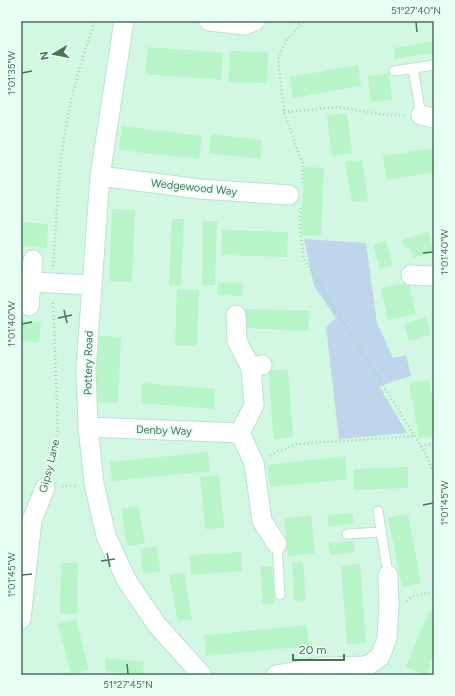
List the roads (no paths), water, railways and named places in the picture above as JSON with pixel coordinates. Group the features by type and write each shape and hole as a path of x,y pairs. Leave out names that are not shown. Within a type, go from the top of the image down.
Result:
{"street":[{"name":"Pottery Road","path":"124,21 100,176 91,285 86,369 88,428 94,483 106,536 127,581 157,625 202,675"},
{"path":"209,21 244,25 255,21"},
{"name":"Wedgewood Way","path":"100,176 200,189 297,195"},
{"path":"29,306 33,260"},
{"path":"411,275 434,276"},
{"path":"31,282 91,285"},
{"path":"236,315 237,341 256,366 254,405 240,433 254,462 262,521 277,544"},
{"name":"Denby Way","path":"88,428 240,433"},
{"name":"Gipsy Lane","path":"21,619 32,520 45,488"},
{"path":"276,675 320,667 367,670 380,657 388,638 396,605 388,575"}],"lane":[{"path":"394,71 434,65"},
{"path":"413,68 427,117"},
{"path":"378,511 388,575"},
{"path":"347,534 381,532"},
{"path":"277,544 280,595"}]}
